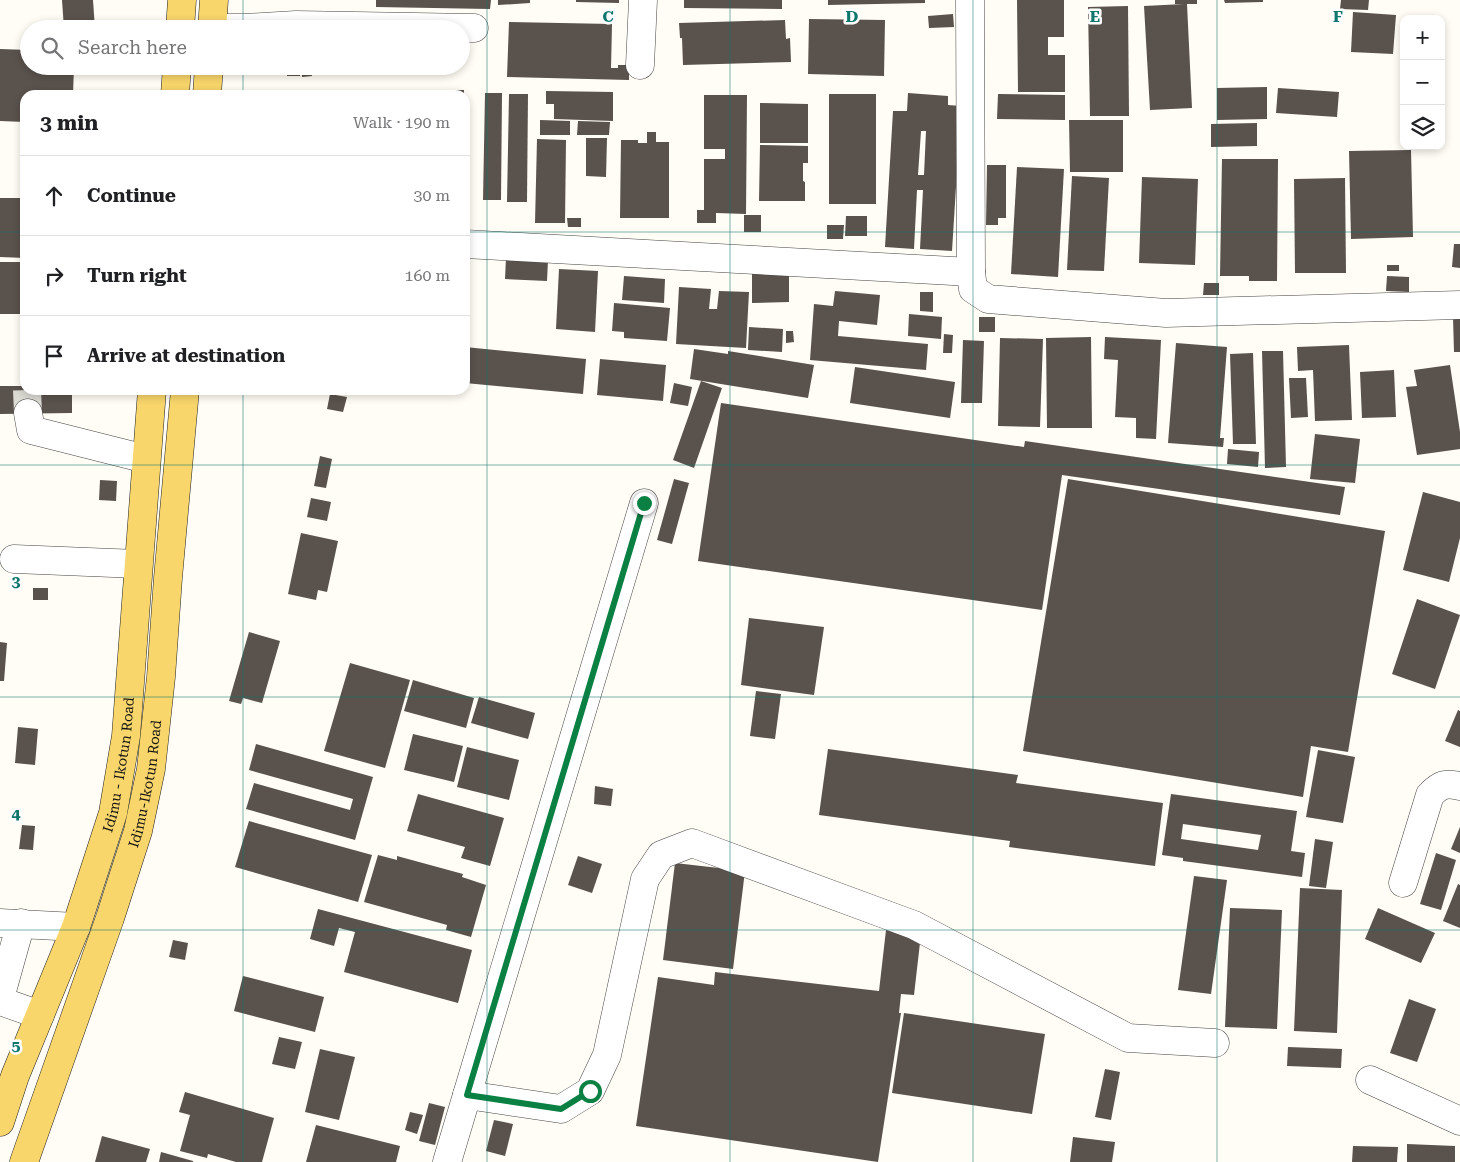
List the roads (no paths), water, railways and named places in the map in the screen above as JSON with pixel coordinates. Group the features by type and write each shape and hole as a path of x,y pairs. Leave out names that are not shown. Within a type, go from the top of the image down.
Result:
{"main road":[{"path":"181,20 182,0"},
{"path":"213,20 214,0"},
{"path":"175,90 176,75"},
{"path":"207,90 208,75"},
{"name":"Idimu - Ikotun Road","path":"0,1122 8,1074 40,1015 76,927 113,813 126,736 152,395"},
{"name":"Idimu-Ikotun Road","path":"24,1162 110,918 138,831 151,769 162,677 168,578 185,395"}],"street":[{"path":"640,65 643,0"},
{"path":"970,0 971,272 973,289 988,299 1166,314 1460,305"},
{"path":"470,28 474,28"},
{"path":"470,244 971,272"},
{"path":"28,413 31,430 146,459"},
{"path":"447,1162 644,503"},
{"path":"14,560 138,564"},
{"path":"1403,883 1430,795 1438,786 1449,784 1460,786"},
{"path":"467,1095 561,1109 590,1091 607,1055 645,879 661,855 692,843 914,924 1128,1038 1215,1043"},
{"path":"40,1015 0,999 11,923 76,927"},
{"path":"1370,1080 1460,1121"}],"tunnel":[{"path":"27,395 28,413"}]}
